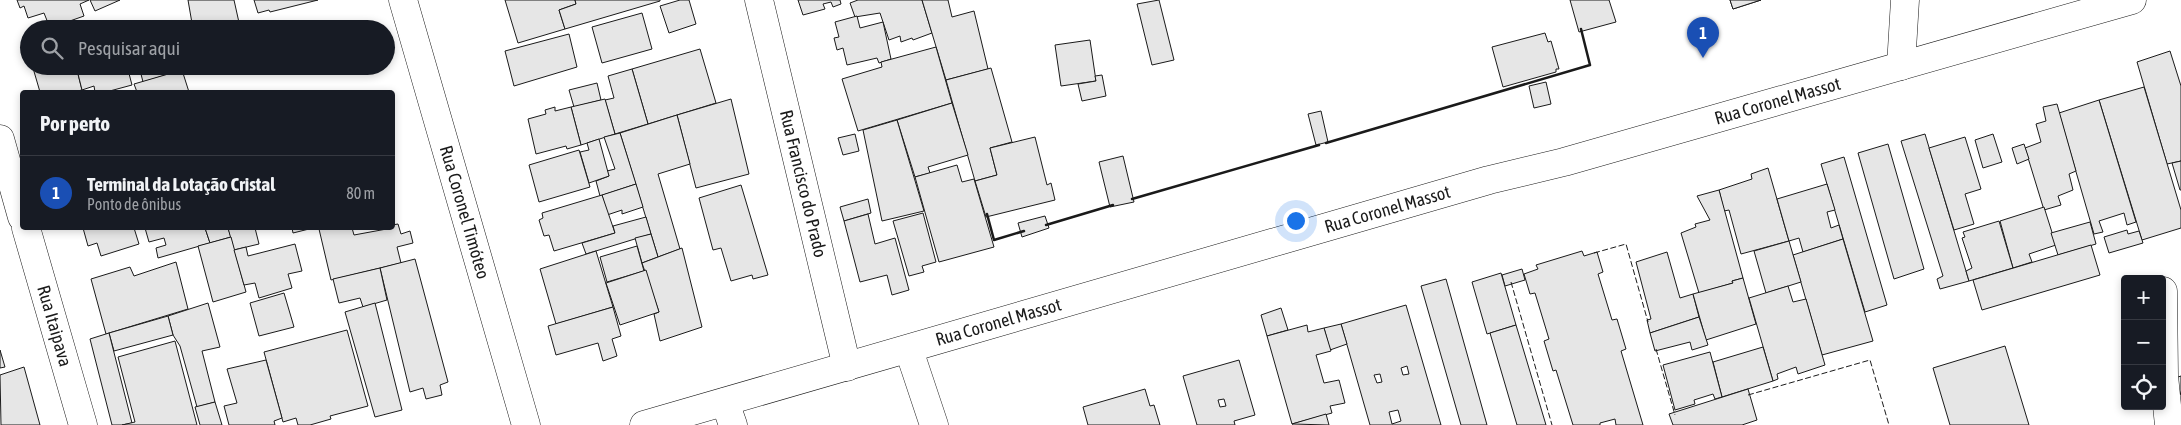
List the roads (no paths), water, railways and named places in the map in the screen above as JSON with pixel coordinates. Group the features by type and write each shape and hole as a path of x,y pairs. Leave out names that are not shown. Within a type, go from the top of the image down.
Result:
{"street":[{"name":"Rua Coronel Timóteo","path":"403,0 526,425"},
{"name":"Rua Francisco do Prado","path":"759,0 847,367"},
{"path":"1901,66 1905,0"},
{"name":"Rua Coronel Massot","path":"644,425 729,413 847,367 1489,180 1564,162 2132,0"},
{"path":"0,139 20,210"},
{"name":"Rua Itaipava","path":"27,230 82,425"},
{"path":"2163,320 2164,376 2169,425"},
{"path":"909,350 934,425"}],"place":[{"name":"Terminal da Lotação Cristal","path":"1703,58"}]}
